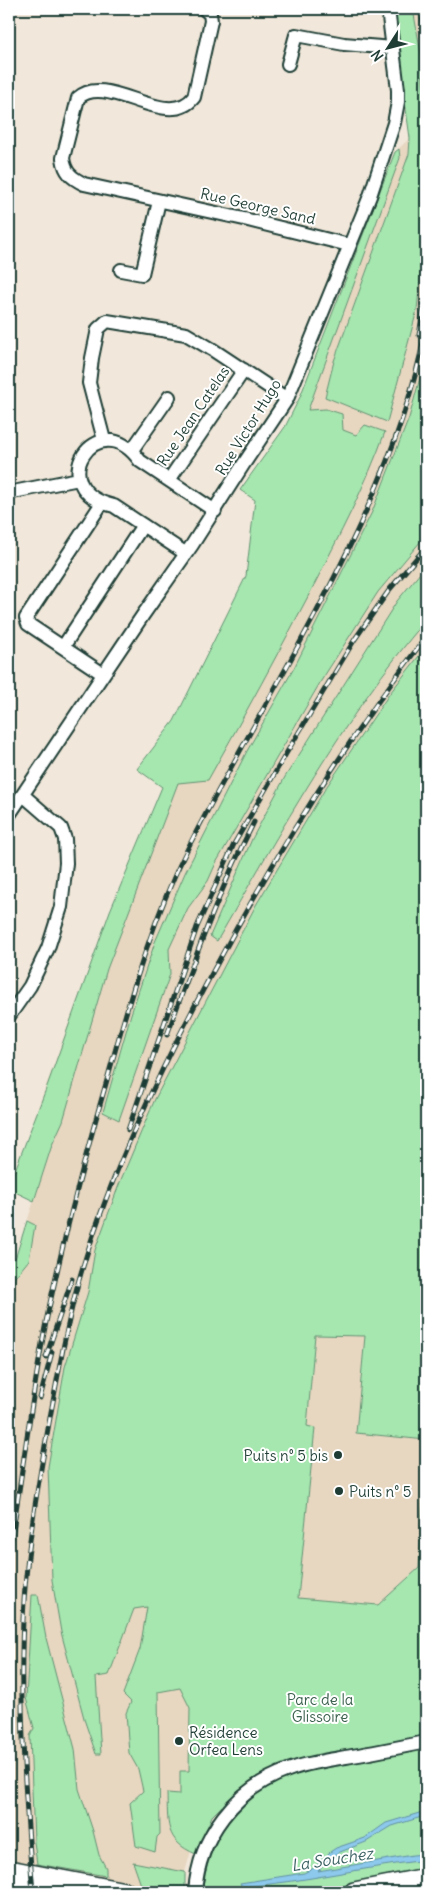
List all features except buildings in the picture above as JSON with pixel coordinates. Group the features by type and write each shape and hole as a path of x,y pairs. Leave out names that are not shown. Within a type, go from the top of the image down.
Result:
{"highway":[{"path":"9,1870 125,1892"},
{"path":"354,1892 426,1878"},
{"path":"9,1885 43,1892"},
{"path":"415,1892 426,1890"}],"street":[{"name":"Rue George Sand","path":"204,9 210,14 211,21 194,97 188,104 180,108 168,108 99,91 84,92 78,98 69,132 63,158 64,169 74,179 84,184 244,219 349,245"},
{"name":"Rue Victor Hugo","path":"9,815 215,511 243,464 287,399 370,196 397,112 398,90 388,9"},
{"path":"288,64 296,35 344,44 393,48"},
{"path":"121,270 142,274 159,201"},
{"path":"104,440 89,383 98,329 107,321 186,334 287,399"},
{"name":"Rue Jean Catelas","path":"169,480 244,370"},
{"name":"Rue Jean Catelas","path":"132,450 169,397"},
{"path":"185,553 114,506 102,504 87,494 79,479 81,460 88,448 104,440 122,443 132,450 140,461 215,511"},
{"path":"13,492 79,479"},
{"path":"102,504 26,618 28,624 103,674"},
{"path":"63,647 143,525"},
{"path":"9,1016 30,986 48,948 61,907 66,863 65,839 61,828 23,796"},
{"path":"195,1886 207,1842 217,1823 229,1809 255,1786 288,1770 309,1763 426,1742"}],"shaded area":[{"path":"392,9 426,9 426,972 351,1114 215,1765 185,1872 185,1892 9,1892 9,1268 12,1259 15,1259 52,1145 28,1136 110,911 162,787 137,769 174,721 246,576 255,500 240,490 285,427 300,397 395,152 410,138"},
{"path":"315,1335 365,1336 356,1433 426,1440 419,1568 378,1605 298,1599 315,1429 307,1426"}],"green space":[{"path":"392,9 413,9 421,54 424,96 426,219 417,310 387,422 325,397 334,361 409,154 410,138"},
{"path":"399,149 400,158 308,410 326,409 342,414 343,430 356,435 365,425 385,432 361,491 333,549 208,780 178,783 107,969 63,1121 52,1145 34,1201 9,1189 9,1186 110,911 162,787 137,769 174,721 246,576 255,500 240,490 285,427 300,397 395,152"},
{"path":"426,356 426,535 378,592 321,681 216,863 208,881 188,908 169,949 170,974 119,1120 103,1112 131,1014 155,942 185,873 247,751 294,668 372,512 409,418"},
{"path":"426,566 426,620 396,657 340,735 289,816 217,941 210,936 252,839 285,777 397,601"},
{"name":"Parc de la Glissoire","path":"426,647 426,1440 426,1869 315,1892 202,1892 210,1857 225,1823 222,1806 212,1816 196,1854 178,1843 170,1829 167,1813 167,1793 180,1794 180,1771 189,1771 190,1708 180,1688 158,1692 160,1834 157,1837 155,1852 136,1846 130,1803 143,1791 138,1769 129,1753 126,1713 131,1702 123,1694 140,1649 147,1607 134,1609 109,1675 96,1677 101,1754 96,1754 85,1722 61,1632 52,1580 48,1467 65,1367 88,1292 95,1250 120,1182 155,1099 256,905 325,789 390,693","holes":["315,1335 365,1336 356,1433 426,1440 419,1568 378,1605 298,1598 315,1428 307,1426"]},
{"path":"27,1221 35,1225 29,1260 15,1277 9,1315 9,1255 12,1259 15,1259"},
{"path":"32,1595 38,1595 46,1638 75,1749 79,1789 99,1855 106,1868 106,1876 37,1864 34,1842 30,1736 34,1728 26,1698"},
{"path":"133,1862 185,1872 185,1890 141,1885"}],"water":[{"path":"426,1811 425,1816 392,1826 366,1842 340,1852 318,1871 413,1855 426,1854 426,1860 265,1885 242,1887 240,1883 304,1873 314,1868 336,1848 365,1838 386,1823"}],"railway":[{"path":"421,9 426,44"},
{"path":"419,335 426,296"},
{"path":"9,1555 46,1322 90,1140 137,976 175,875 190,844 323,600 373,495 395,441 412,386 426,329"},
{"path":"128,1130 197,927 234,844 355,639 390,589 426,547"},
{"path":"33,1892 22,1710 22,1637 26,1577 31,1530 64,1342 93,1234 138,1121 174,1047 235,931 311,802 367,718 426,637"},
{"path":"167,1035 218,900 254,822"},
{"path":"46,1357 72,1279"},
{"path":"40,1398 52,1352"},
{"path":"9,1856 12,1892"}],"place":[{"name":"Puits n° 5 bis","path":"338,1455"},
{"name":"Puits n° 5","path":"339,1491"},
{"name":"Résidence Orfea Lens","path":"179,1741"}],"water label":[{"name":"La Souchez","path":"332,1859"}]}
